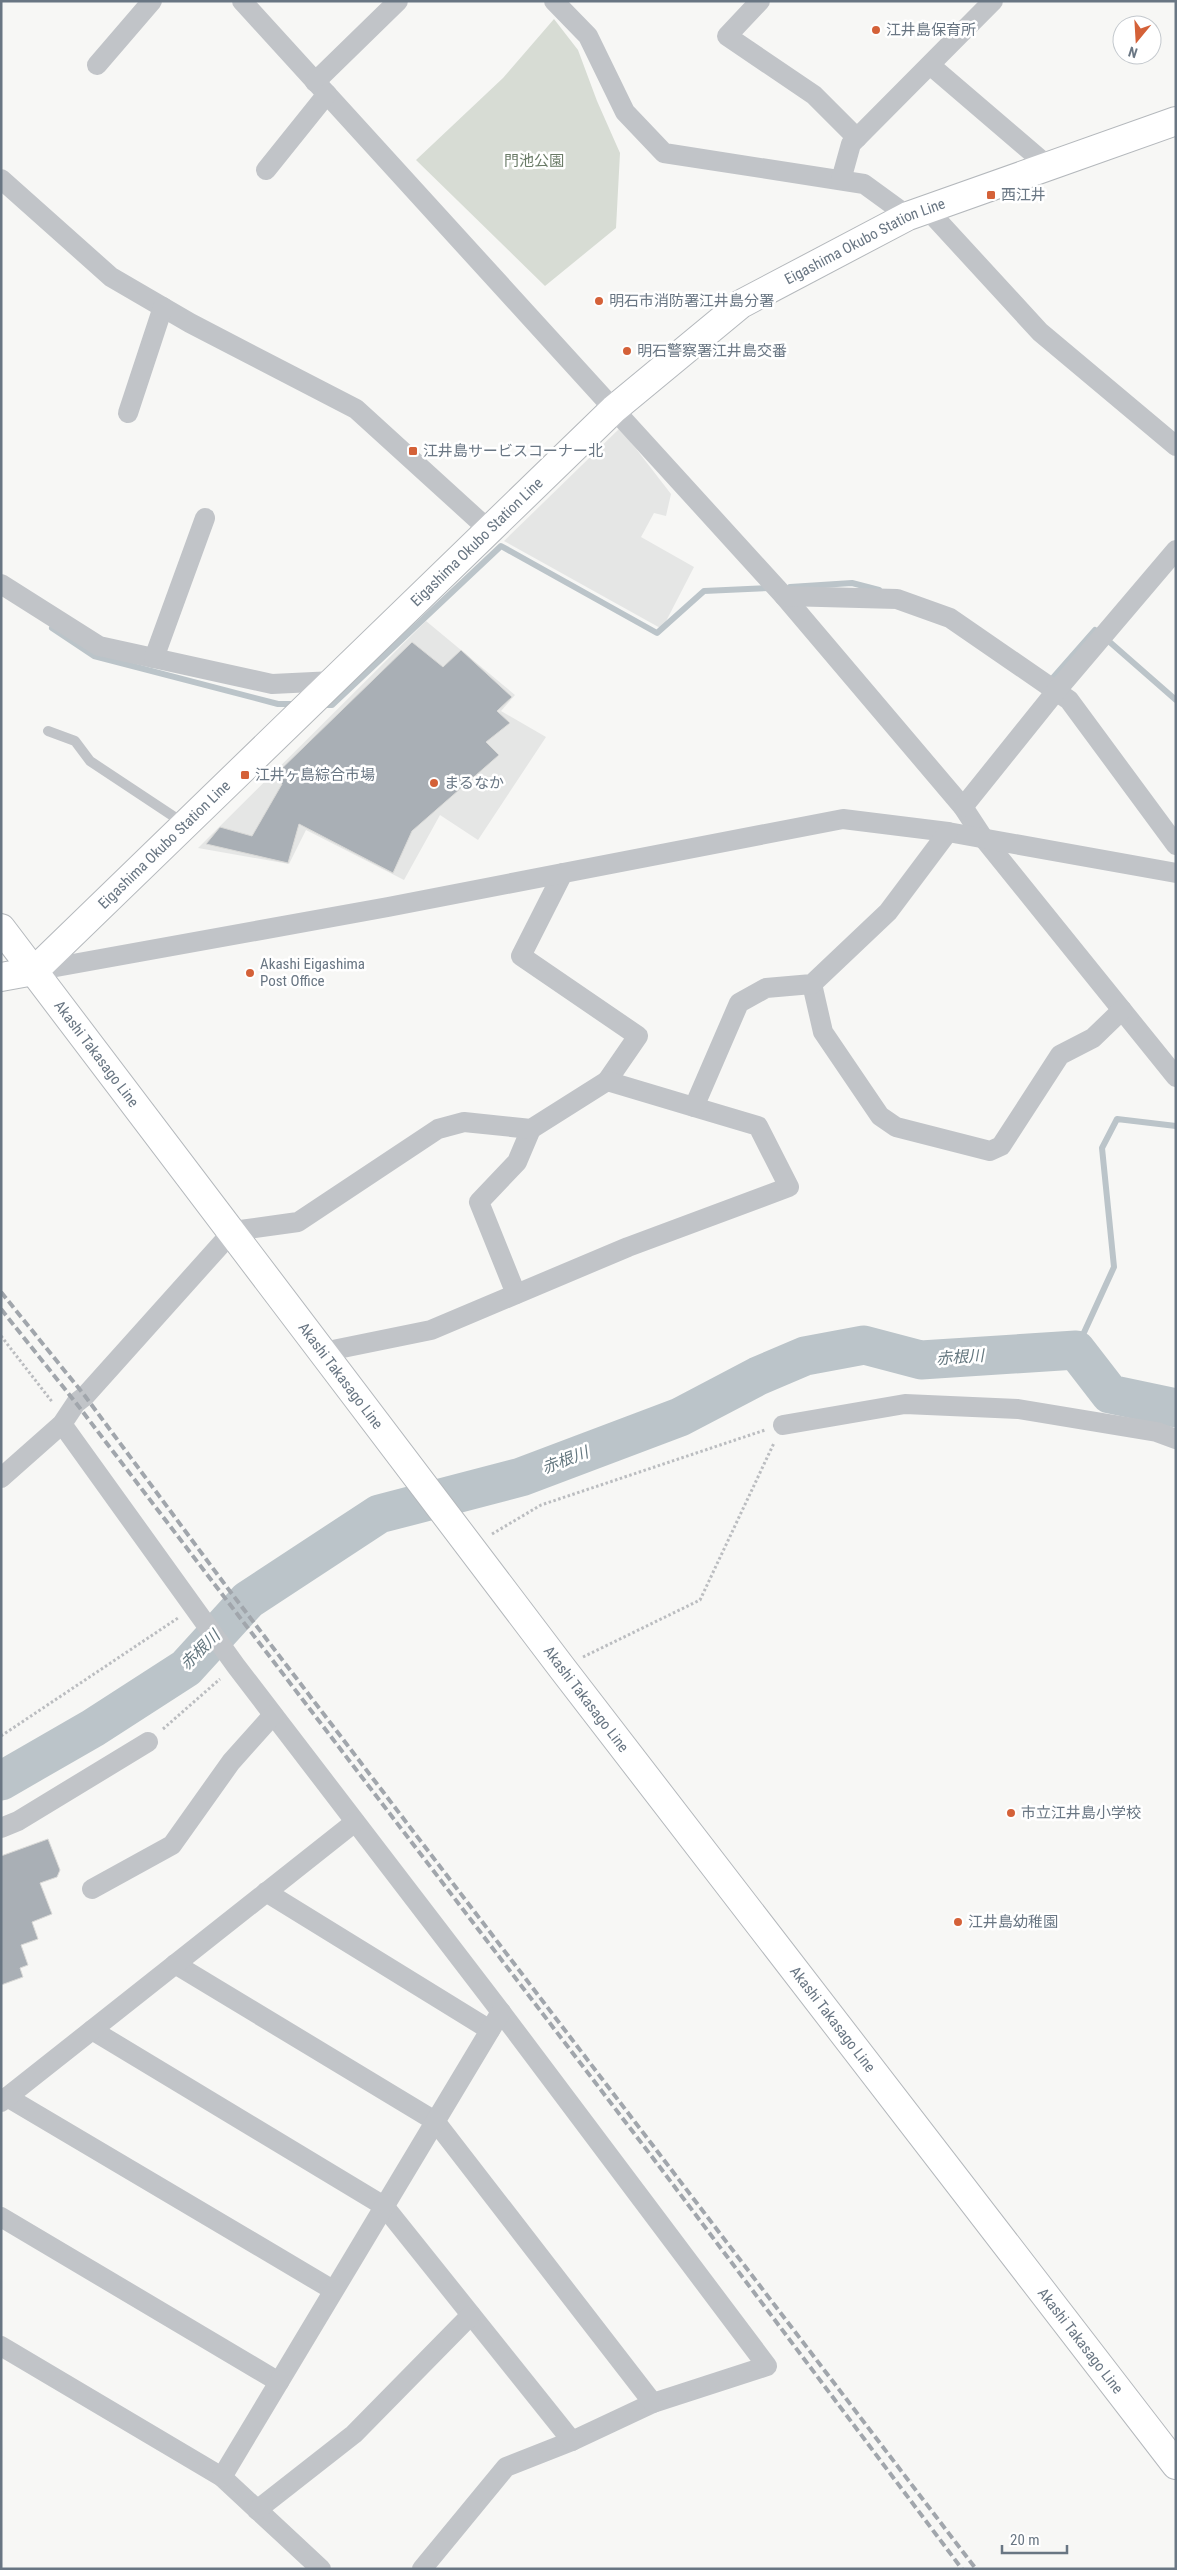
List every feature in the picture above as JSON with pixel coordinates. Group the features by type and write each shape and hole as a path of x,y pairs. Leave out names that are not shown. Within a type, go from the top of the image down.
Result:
{"main road":[{"name":"Eigashima Okubo Station Line","path":"34,971 614,409 741,304 917,212 1176,121"},
{"name":"Akashi Takasago Line","path":"1,928 233,1231 562,1668 1176,2465"},
{"path":"1,977 34,971"}],"street":[{"path":"97,65 152,1"},
{"path":"242,1 784,596 962,807 984,839 1176,1077"},
{"path":"266,170 321,88 398,1"},
{"path":"554,1 588,36 625,112 664,153 864,184 917,212 1040,332 1176,446"},
{"path":"760,1 726,36 814,96 857,138"},
{"path":"841,180 851,144 993,1"},
{"path":"930,65 1048,166"},
{"path":"1,179 111,277 163,307 356,409 490,530"},
{"path":"128,413 163,307"},
{"path":"154,658 206,518"},
{"path":"962,807 1057,690 1176,550"},
{"path":"1,584 99,646 272,684 334,681"},
{"path":"784,596 897,599 950,618 1069,700 1176,845"},
{"path":"34,971 843,819 948,832 1176,873"},
{"path":"694,1108 739,1003 766,988 812,984 888,912 948,832"},
{"path":"516,1294 478,1202 516,1162 532,1129 607,1081 638,1036 521,956 563,873"},
{"path":"812,984 823,1032 880,1116 896,1127 990,1151 1001,1146 1060,1055 1094,1038 1122,1010"},
{"path":"324,1352 432,1330 628,1247 789,1187 758,1126 607,1081"},
{"path":"1,1478 62,1424 76,1403 233,1231 298,1222 438,1129 464,1122 532,1129"},
{"path":"782,1424 905,1404 1018,1409 1157,1432 1176,1439"},
{"path":"62,1424 236,1666 501,2012 767,2366 653,2403 572,2441 506,2467 422,2569"},
{"path":"92,1889 172,1844 231,1762 273,1715"},
{"path":"1,1828 18,1821 148,1742"},
{"path":"333,2290 4,2099 355,1822"},
{"path":"266,1892 490,2030"},
{"path":"175,1964 435,2121 653,2403"},
{"path":"222,2476 501,2012"},
{"path":"92,2030 384,2206 572,2441"},
{"path":"1,2217 279,2382"},
{"path":"257,2510 354,2434 471,2315"},
{"path":"1,2346 222,2476 321,2569"}],"lane":[{"path":"48,731 75,741 90,761 186,825"}],"path":[{"path":"1,1336 59,1411 62,1424"},
{"path":"470,1546 541,1505 782,1424"},
{"path":"562,1668 700,1600 782,1424"},
{"path":"1,1736 193,1608"},
{"path":"148,1742 236,1666"}],"shaded area":[{"path":"620,428 671,494 666,516 654,513 641,537 694,567 662,629 504,541"},
{"path":"426,621 515,695 501,711 546,737 478,840 440,815 404,880 306,830 289,864 198,848"},
{"path":"1129,1398 1176,1402 1176,1416"}],"green space":[{"name":"門池公園","path":"554,19 578,50 597,101 620,153 616,228 545,286 416,160 503,78"}],"building":[{"path":"412,642 443,667 461,650 512,697 497,711 510,723 486,742 499,755 412,831 393,873 299,824 288,863 206,844 220,827 252,836 282,784 273,777"},
{"path":"48,1839 60,1870 57,1877 40,1883 52,1914 32,1922 38,1939 21,1945 28,1965 20,1968 23,1977 1,1985 1,1856"}],"waterway":[{"path":"322,705 332,705 501,546 657,633 704,591 770,588"},
{"path":"790,587 852,583 879,590"},
{"path":"52,628 94,656 278,704 297,704"},
{"path":"1048,678 1051,680 1095,630"},
{"path":"1104,637 1176,700"},
{"path":"1076,1350 1114,1267 1102,1148 1117,1119 1176,1126"},
{"name":"赤根川","path":"1,1781 93,1728 186,1668 248,1600 379,1514 521,1477 680,1417 758,1376 805,1356 864,1345 921,1360 1076,1350 1110,1394 1176,1408"}],"railway":[{"path":"1,1292 85,1396 226,1586 976,2569"},
{"path":"1,1309 76,1403 659,2166 962,2569"}],"place":[{"name":"江井島保育所","path":"876,30"},
{"name":"西江井","path":"991,195"},
{"name":"明石市消防署江井島分署","path":"599,301"},
{"name":"明石警察署江井島交番","path":"627,351"},
{"name":"江井島サービスコーナー北","path":"413,451"},
{"name":"江井ヶ島綜合市場","path":"245,775"},
{"name":"まるなか","path":"434,783"},
{"name":"Akashi Eigashima Post Office","path":"250,973"},
{"name":"市立江井島小学校","path":"1011,1813"},
{"name":"江井島幼稚園","path":"958,1922"}]}
